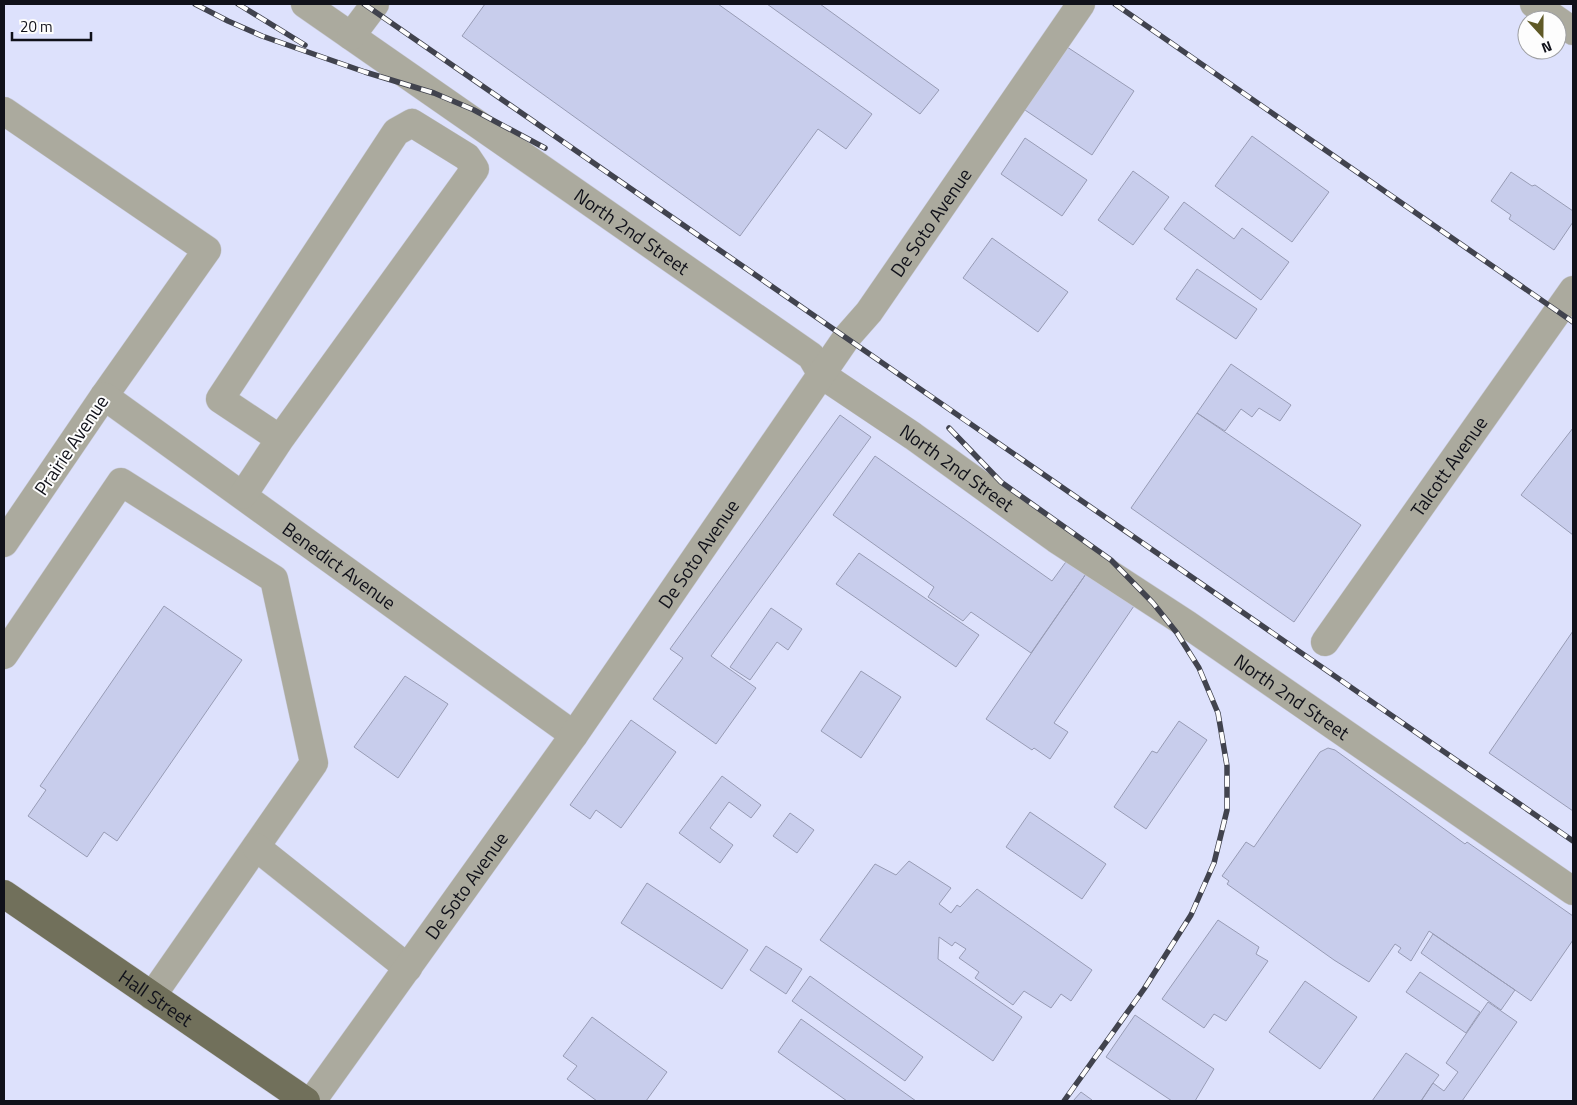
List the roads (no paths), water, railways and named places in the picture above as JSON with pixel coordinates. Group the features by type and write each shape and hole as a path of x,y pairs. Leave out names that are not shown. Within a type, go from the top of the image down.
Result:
{"main road":[{"name":"Hall Street","path":"4,894 306,1101"}],"street":[{"name":"North 2nd Street","path":"305,4 538,164 811,356 822,374 913,436 1056,539 1188,625 1573,891"},
{"path":"351,36 375,4"},
{"name":"De Soto Avenue","path":"312,1101 574,735 822,374 848,337 869,312 1081,4"},
{"path":"1534,4 1573,31"},
{"name":"Prairie Avenue","path":"4,111 207,250 104,396 4,543"},
{"path":"243,495 280,440 475,169 467,157 412,123 396,132 220,399 280,440"},
{"name":"Talcott Avenue","path":"1325,642 1573,292"},
{"name":"Benedict Avenue","path":"104,396 574,735"},
{"path":"4,655 121,482 274,579 314,763 152,996"},
{"path":"256,847 408,968"}],"railway":[{"path":"195,4 262,36 365,72 434,93 474,110 545,148"},
{"path":"238,4 305,45"},
{"path":"364,4 1573,841"},
{"path":"1115,4 1573,322"},
{"path":"949,428 1001,482 1111,560 1153,603 1177,633 1199,668 1218,713 1227,766 1227,810 1214,863 1191,915 1144,989 1064,1101"}]}
